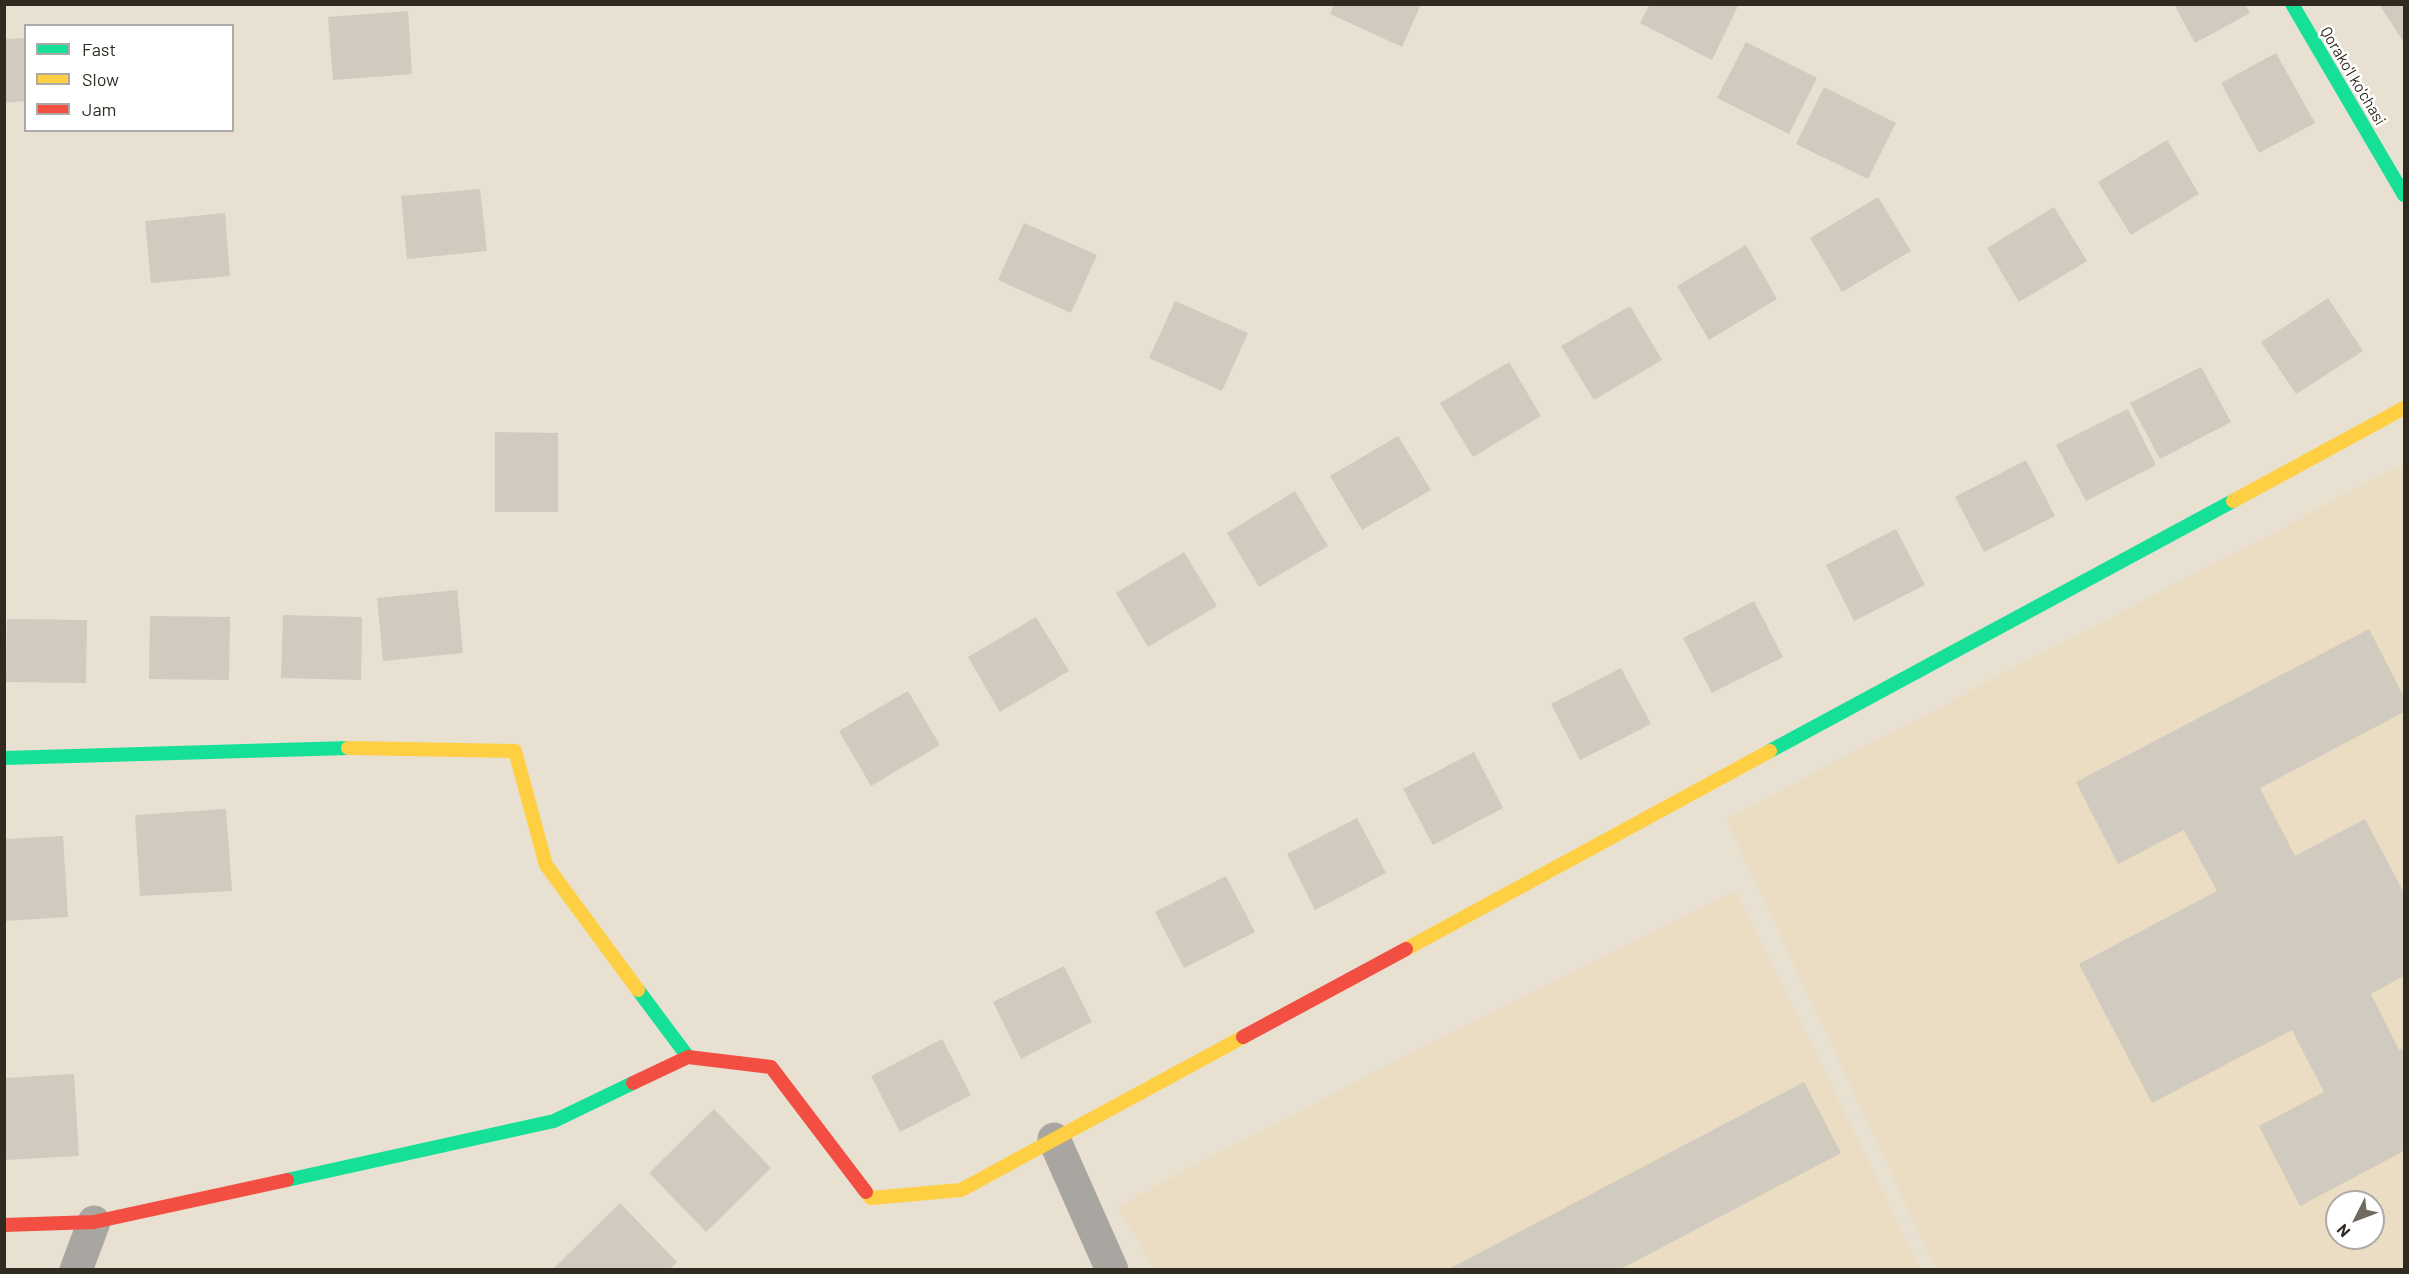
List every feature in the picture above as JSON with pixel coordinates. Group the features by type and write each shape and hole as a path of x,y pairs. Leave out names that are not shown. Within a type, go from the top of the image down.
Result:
{"street":[{"name":"Qorako'l ko'chasi","path":"2292,4 2404,195"},
{"path":"4,1225 94,1222 554,1121 688,1057 771,1067 872,1198 961,1190 2404,408"},
{"path":"4,758 333,748 515,751 546,865 688,1057"},
{"path":"1054,1139 1112,1269"},
{"path":"76,1269 94,1222"}],"shaded area":[{"path":"2404,464 2404,1269 1936,1269 1726,819"},
{"path":"1736,890 1921,1269 1153,1269 1118,1206 1461,1027"}],"building":[{"path":"1334,4 1421,4 1402,47 1330,14"},
{"path":"1650,4 1739,4 1712,60 1640,23"},
{"path":"2174,4 2245,4 2250,13 2195,43"},
{"path":"2379,4 2404,4 2404,43"},
{"path":"408,11 412,74 333,80 328,17"},
{"path":"24,38 24,101 4,103 4,39"},
{"path":"1746,42 1817,78 1789,134 1717,98"},
{"path":"2276,53 2315,123 2259,153 2221,83"},
{"path":"1824,87 1896,123 1868,179 1796,144"},
{"path":"2167,140 2199,194 2131,235 2098,182"},
{"path":"480,189 487,251 407,259 401,196"},
{"path":"1878,197 1911,251 1842,292 1810,238"},
{"path":"2054,207 2087,261 2019,302 1987,248"},
{"path":"225,213 230,276 151,283 145,221"},
{"path":"1024,223 1097,255 1071,313 998,280"},
{"path":"1746,245 1777,299 1709,340 1677,286"},
{"path":"2328,298 2363,351 2296,394 2261,342"},
{"path":"1175,301 1248,333 1222,391 1149,358"},
{"path":"1630,306 1662,360 1594,400 1561,346"},
{"path":"1509,362 1541,416 1473,457 1440,403"},
{"path":"2201,367 2231,422 2160,459 2130,403"},
{"path":"2128,409 2156,465 2086,501 2056,445"},
{"path":"495,432 558,433 558,512 495,512"},
{"path":"1398,436 1431,490 1362,530 1330,476"},
{"path":"2026,460 2055,516 1984,552 1955,497"},
{"path":"1295,491 1328,546 1259,587 1227,533"},
{"path":"1896,529 1925,585 1854,621 1826,565"},
{"path":"1184,552 1217,606 1148,647 1116,593"},
{"path":"457,590 463,653 383,661 377,598"},
{"path":"1754,601 1783,657 1712,693 1683,638"},
{"path":"283,615 362,617 361,680 281,678"},
{"path":"150,616 230,617 229,680 149,679"},
{"path":"1036,617 1069,671 1000,712 968,657"},
{"path":"7,619 87,620 86,683 6,682"},
{"path":"2369,629 2404,697 2404,712 2260,788 2295,856 2365,819 2404,893 2404,976 2371,994 2399,1050 2404,1048 2404,1151 2330,1190 2325,1190 2325,1193 2300,1206 2259,1126 2324,1092 2292,1030 2152,1103 2079,964 2217,891 2184,830 2118,864 2076,782"},
{"path":"1621,668 1651,724 1580,760 1551,704"},
{"path":"908,691 940,745 871,786 839,731"},
{"path":"1474,752 1503,808 1433,845 1403,789"},
{"path":"226,809 232,891 140,896 135,815"},
{"path":"1357,818 1386,873 1315,910 1287,854"},
{"path":"63,836 68,917 4,921 4,839"},
{"path":"1226,876 1255,932 1184,968 1155,912"},
{"path":"1064,966 1092,1022 1021,1059 993,1002"},
{"path":"942,1039 971,1095 900,1132 871,1076"},
{"path":"74,1074 79,1156 5,1160 5,1078"},
{"path":"1804,1082 1841,1153 1619,1270 1447,1270"},
{"path":"714,1109 771,1168 706,1232 649,1173"},
{"path":"620,1203 677,1262 669,1270 558,1270 555,1267"}],"traffic: fast":[{"path":"2292,4 2404,195"},
{"path":"1770,751 2233,501"},
{"path":"4,758 348,748"},
{"path":"638,990 688,1057"},
{"path":"287,1180 554,1121 633,1083"}],"traffic: slow":[{"path":"2233,501 2404,408"},
{"path":"348,748 515,751 546,865 638,990"},
{"path":"1406,949 1770,751"},
{"path":"866,1192 871,1198 961,1190 1243,1037"}],"traffic: jam":[{"path":"1243,1037 1406,949"},
{"path":"633,1083 688,1057 771,1067 866,1192"},
{"path":"4,1225 94,1222 287,1180"}]}
